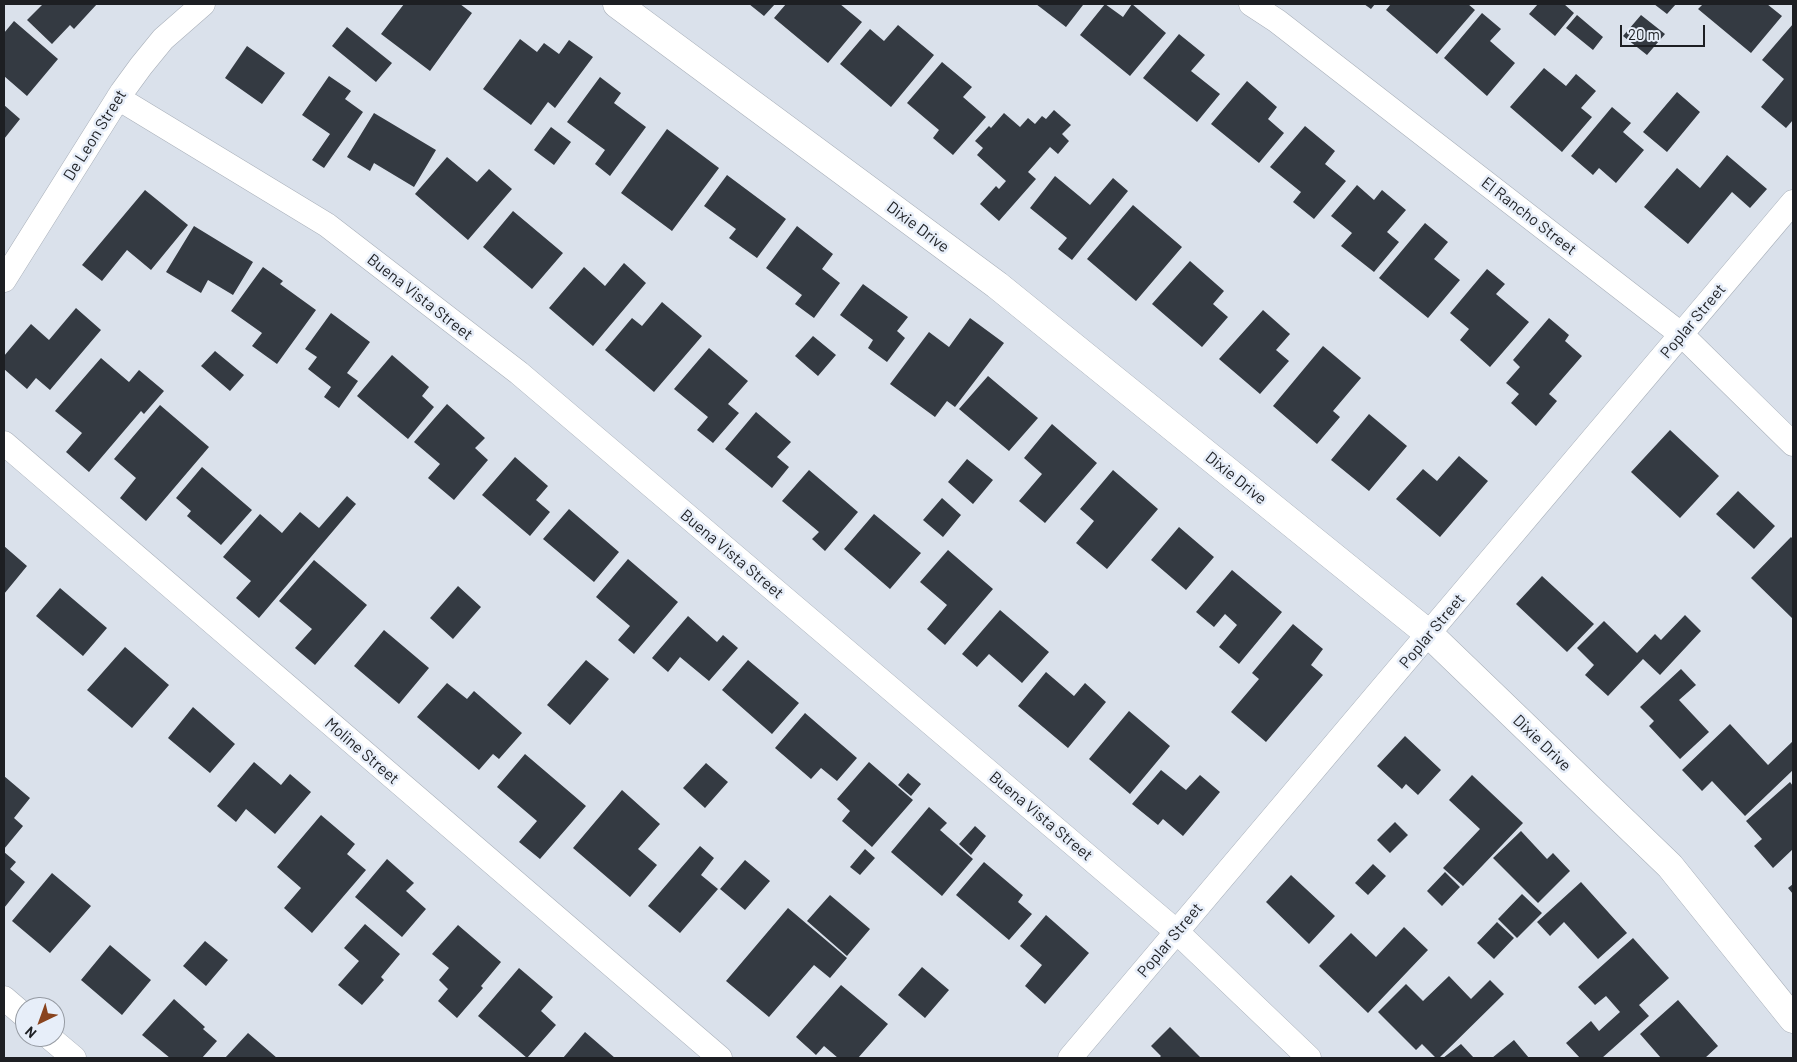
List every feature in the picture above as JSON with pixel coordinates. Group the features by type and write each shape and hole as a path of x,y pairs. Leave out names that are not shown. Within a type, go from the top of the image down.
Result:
{"street":[{"name":"De Leon Street","path":"4,280 140,66 163,39 203,4"},
{"name":"Dixie Drive","path":"617,4 997,286 1429,634 1670,866 1793,1019"},
{"name":"El Rancho Street","path":"1251,4 1284,27 1682,335 1793,444"},
{"name":"Buena Vista Street","path":"118,98 327,225 519,373 1177,932 1310,1058"},
{"name":"Poplar Street","path":"1070,1058 1793,202"},
{"name":"Moline Street","path":"4,443 720,1058"},
{"path":"4,998 15,1007"},
{"path":"61,1047 74,1058"}],"building":[{"path":"43,4 97,4 74,29 70,25 52,44 27,20"},
{"path":"404,4 460,4 472,13 430,71 381,34"},
{"path":"749,4 775,4 764,16"},
{"path":"786,4 840,4 862,22 828,63 774,18"},
{"path":"1036,4 1080,4 1083,5 1066,27"},
{"path":"1105,4 1123,17 1132,4 1166,33 1130,76 1080,35"},
{"path":"1364,4 1375,4 1371,9"},
{"path":"1391,4 1468,4 1475,10 1437,54 1386,10"},
{"path":"1538,4 1564,4 1574,13 1555,36 1529,14"},
{"path":"1654,4 1676,4 1667,14"},
{"path":"1703,4 1767,4 1782,16 1751,53 1698,9"},
{"path":"1482,13 1501,29 1490,41 1515,63 1487,96 1444,58"},
{"path":"1577,15 1603,37 1593,50 1566,28"},
{"path":"1641,15 1665,34 1647,55 1623,36"},
{"path":"14,21 58,59 27,96 4,76 4,33"},
{"path":"1793,24 1793,120 1786,128 1761,107 1784,79 1762,60"},
{"path":"898,25 934,55 891,107 840,64 870,29 884,41"},
{"path":"347,27 392,63 376,82 332,46"},
{"path":"1179,34 1205,55 1191,71 1220,94 1197,122 1143,78"},
{"path":"520,39 537,52 544,43 559,54 569,40 593,57 555,108 548,102 531,125 483,89"},
{"path":"247,46 285,73 262,104 225,78"},
{"path":"942,62 972,87 963,97 986,117 953,155 933,138 939,130 907,103"},
{"path":"1544,68 1566,86 1576,74 1596,91 1581,108 1592,117 1562,152 1510,107"},
{"path":"329,76 351,91 345,99 363,112 324,168 312,160 330,134 302,115"},
{"path":"600,77 621,93 614,103 646,127 610,176 595,164 605,150 567,122"},
{"path":"1247,81 1277,107 1268,119 1284,133 1259,163 1211,124"},
{"path":"1677,92 1700,112 1667,152 1643,132"},
{"path":"4,105 20,119 4,139"},
{"path":"1612,107 1631,123 1623,132 1644,150 1616,183 1599,168 1593,175 1571,156"},
{"path":"1054,110 1071,125 1062,134 1069,141 1058,154 1050,147 1028,172 1036,179 999,221 980,204 996,186 999,189 1006,181 977,155 983,148 975,141 989,126 991,128 1004,113 1020,127 1028,118 1035,124 1042,116 1046,119"},
{"path":"374,113 436,150 414,187 374,163 370,171 347,157"},
{"path":"1305,126 1335,151 1325,164 1346,181 1314,219 1293,202 1301,192 1270,167"},
{"path":"551,127 571,142 554,165 534,150"},
{"path":"667,129 719,168 672,231 621,193"},
{"path":"1727,155 1767,189 1750,208 1732,192 1688,244 1644,207 1677,168 1700,188"},
{"path":"447,157 477,182 489,169 512,189 468,240 415,194"},
{"path":"727,175 786,219 757,258 729,238 736,229 704,206"},
{"path":"1055,176 1090,205 1113,178 1128,191 1072,260 1058,249 1067,238 1030,208"},
{"path":"1357,185 1374,200 1382,190 1406,210 1387,232 1399,242 1374,272 1341,246 1352,233 1331,216"},
{"path":"145,190 188,225 151,270 127,250 102,281 82,265"},
{"path":"1133,205 1182,247 1136,301 1087,259"},
{"path":"513,211 563,253 532,289 483,247"},
{"path":"1425,223 1448,242 1434,259 1460,280 1428,318 1379,278"},
{"path":"194,226 253,262 233,295 208,280 201,293 166,272"},
{"path":"797,226 833,254 822,269 840,283 814,318 795,304 802,295 766,268"},
{"path":"1190,261 1224,291 1213,304 1228,317 1202,347 1152,304"},
{"path":"624,263 646,283 593,346 549,308 584,267 605,286"},
{"path":"263,267 283,281 280,284 316,310 277,364 252,346 262,333 231,311"},
{"path":"1487,269 1505,284 1496,294 1529,322 1490,367 1460,340 1469,329 1450,313"},
{"path":"863,284 908,317 897,331 905,338 887,362 868,348 873,340 840,315"},
{"path":"662,302 702,336 654,392 605,350 632,318 642,326"},
{"path":"76,308 101,330 50,390 36,378 27,389 4,369 4,356 31,324 49,340"},
{"path":"1263,310 1290,334 1276,350 1289,361 1260,394 1219,359"},
{"path":"331,313 370,342 347,373 358,381 339,408 324,397 331,387 308,369 317,357 305,349"},
{"path":"970,318 1004,343 955,407 947,401 935,417 890,384 929,332 949,347"},
{"path":"1549,318 1569,335 1565,341 1582,356 1549,394 1557,401 1536,426 1511,403 1519,394 1506,383 1520,367 1513,360"},
{"path":"813,336 836,355 818,376 795,356"},
{"path":"1323,346 1361,378 1333,411 1340,417 1317,444 1273,406"},
{"path":"709,348 748,381 728,404 739,413 713,443 697,430 708,417 674,389"},
{"path":"215,351 244,375 230,391 201,366"},
{"path":"392,355 429,387 422,396 434,407 408,439 357,396"},
{"path":"101,358 129,382 139,370 164,391 144,414 141,411 89,472 66,452 82,433 55,411"},
{"path":"988,376 1038,418 1009,451 959,409"},
{"path":"447,404 485,438 475,448 488,460 454,500 428,478 440,464 414,442"},
{"path":"160,405 209,447 146,521 120,498 136,478 114,459"},
{"path":"756,412 791,442 777,457 789,467 772,488 725,449"},
{"path":"1369,414 1407,446 1369,491 1331,460"},
{"path":"1052,424 1097,463 1045,523 1019,501 1042,474 1024,458"},
{"path":"1670,430 1719,476 1680,518 1631,472"},
{"path":"1459,456 1488,481 1440,537 1396,499 1423,469 1437,481"},
{"path":"515,457 548,486 536,500 550,512 530,536 482,495"},
{"path":"967,459 993,480 973,504 948,482"},
{"path":"202,467 252,510 221,545 187,516 191,511 176,498"},
{"path":"809,470 858,512 825,551 812,539 819,532 782,501"},
{"path":"1113,470 1158,509 1107,569 1076,543 1094,521 1080,509"},
{"path":"1738,491 1775,526 1754,549 1716,514"},
{"path":"347,496 356,504 259,618 236,598 251,581 223,557 260,514 282,533 300,512 319,528"},
{"path":"942,498 961,515 943,537 923,520"},
{"path":"569,509 619,552 594,582 543,539"},
{"path":"874,514 921,553 890,589 844,549"},
{"path":"1179,527 1214,557 1186,590 1151,560"},
{"path":"1791,537 1793,539 1793,619 1751,578"},
{"path":"4,546 27,566 4,594"},
{"path":"948,550 993,589 945,645 927,629 947,605 920,582"},
{"path":"628,559 678,602 634,654 618,640 630,626 596,597"},
{"path":"314,560 367,605 315,665 295,648 312,629 279,601"},
{"path":"1232,570 1282,612 1239,664 1219,647 1237,625 1225,614 1214,627 1196,612"},
{"path":"1542,576 1594,624 1567,652 1516,604"},
{"path":"458,586 481,607 453,639 430,618"},
{"path":"60,588 107,628 83,656 36,616"},
{"path":"1000,610 1049,652 1022,683 989,654 977,667 962,654"},
{"path":"1685,615 1701,631 1660,675 1643,659 1608,696 1585,675 1594,665 1577,648 1604,621 1637,653 1655,634 1661,640"},
{"path":"688,616 717,642 723,635 738,648 709,681 680,657 668,672 652,658"},
{"path":"1293,624 1323,649 1311,665 1323,675 1266,742 1231,712 1259,679 1252,673"},
{"path":"384,630 429,668 399,704 354,666"},
{"path":"125,647 169,685 132,728 87,690"},
{"path":"586,660 609,679 570,725 547,705"},
{"path":"748,660 799,703 772,734 722,690"},
{"path":"1681,669 1696,685 1679,700 1709,732 1680,759 1649,726 1654,721 1640,707"},
{"path":"1046,672 1074,696 1085,683 1106,702 1068,748 1018,706"},
{"path":"447,683 467,699 474,691 522,733 499,759 493,754 479,770 417,717"},
{"path":"193,707 235,744 210,773 168,738"},
{"path":"1129,711 1170,746 1130,794 1089,759"},
{"path":"805,713 857,758 837,781 821,768 811,779 775,748"},
{"path":"1730,724 1768,765 1793,741 1793,770 1745,816 1712,781 1702,791 1682,770"},
{"path":"1405,736 1441,770 1418,795 1406,784 1402,789 1377,766"},
{"path":"525,754 586,806 540,859 519,842 537,821 497,787"},
{"path":"254,762 281,785 290,774 311,792 275,834 246,809 236,822 217,806"},
{"path":"869,762 913,800 872,847 842,821 850,811 837,799"},
{"path":"706,763 728,782 705,808 683,788"},
{"path":"1161,770 1186,790 1200,775 1220,792 1183,836 1163,819 1158,825 1132,804"},
{"path":"908,773 921,784 911,796 898,785"},
{"path":"1472,775 1523,823 1463,886 1443,868 1480,829 1449,800"},
{"path":"4,776 30,798 14,818 23,826 4,849"},
{"path":"1790,782 1793,786 1793,849 1773,868 1754,846 1762,839 1746,821"},
{"path":"622,790 660,824 638,849 657,865 630,897 573,848"},
{"path":"929,807 947,823 940,830 973,859 942,896 891,852"},
{"path":"321,815 355,844 347,854 366,870 312,933 284,908 301,888 277,867"},
{"path":"1395,822 1408,835 1390,853 1377,840"},
{"path":"975,826 986,836 971,855 959,844"},
{"path":"1521,831 1547,859 1553,853 1570,871 1538,903 1493,858"},
{"path":"700,846 714,858 701,875 718,889 680,933 648,906"},
{"path":"865,849 875,858 860,875 850,867"},
{"path":"4,852 16,862 10,869 25,882 4,908"},
{"path":"387,859 414,883 406,891 426,909 402,937 355,897"},
{"path":"745,860 770,881 745,910 720,889"},
{"path":"984,862 1023,895 1018,902 1032,914 1009,940 956,895"},
{"path":"1373,864 1386,876 1368,895 1355,883"},
{"path":"1445,872 1460,887 1442,906 1427,891"},
{"path":"52,873 91,906 50,953 12,921"},
{"path":"1291,875 1335,916 1309,944 1266,902"},
{"path":"1581,882 1627,933 1598,959 1564,922 1550,936 1537,922"},
{"path":"1793,884 1793,894 1788,888"},
{"path":"1522,894 1542,913 1517,938 1498,919"},
{"path":"830,895 870,929 847,956 807,921"},
{"path":"788,908 847,958 830,978 814,965 769,1017 726,981"},
{"path":"1046,915 1089,953 1045,1004 1025,986 1042,965 1020,946"},
{"path":"1497,922 1514,938 1494,959 1477,943"},
{"path":"365,924 400,954 381,977 384,980 362,1005 338,985 359,961 344,948"},
{"path":"458,925 501,962 481,986 483,988 457,1018 438,1001 448,989 439,980 449,968 432,954"},
{"path":"1404,927 1428,950 1368,1013 1319,966 1351,933 1376,957"},
{"path":"1633,938 1669,978 1639,1005 1649,1016 1602,1058 1580,1058 1566,1043 1591,1021 1599,1031 1620,1012 1606,996 1595,1005 1578,987"},
{"path":"205,941 228,960 206,986 183,966"},
{"path":"110,945 151,980 122,1015 81,980"},
{"path":"922,967 949,990 925,1018 898,995"},
{"path":"519,968 553,997 541,1011 556,1025 527,1058 478,1016"},
{"path":"1449,976 1471,999 1490,980 1504,994 1439,1058 1436,1058 1422,1044 1416,1050 1378,1012 1406,984 1423,1001"},
{"path":"841,985 888,1024 858,1058 838,1058 824,1046 816,1055 796,1037"},
{"path":"174,999 205,1027 203,1029 217,1041 202,1058 170,1058 142,1035"},
{"path":"1678,1000 1718,1046 1705,1058 1661,1058 1640,1034"},
{"path":"1170,1027 1201,1058 1159,1058 1161,1056 1151,1046"},
{"path":"585,1032 615,1058 563,1058"},
{"path":"248,1033 277,1058 225,1058"},
{"path":"1514,1040 1529,1058 1492,1058"},
{"path":"1461,1044 1474,1058 1443,1058"}]}
